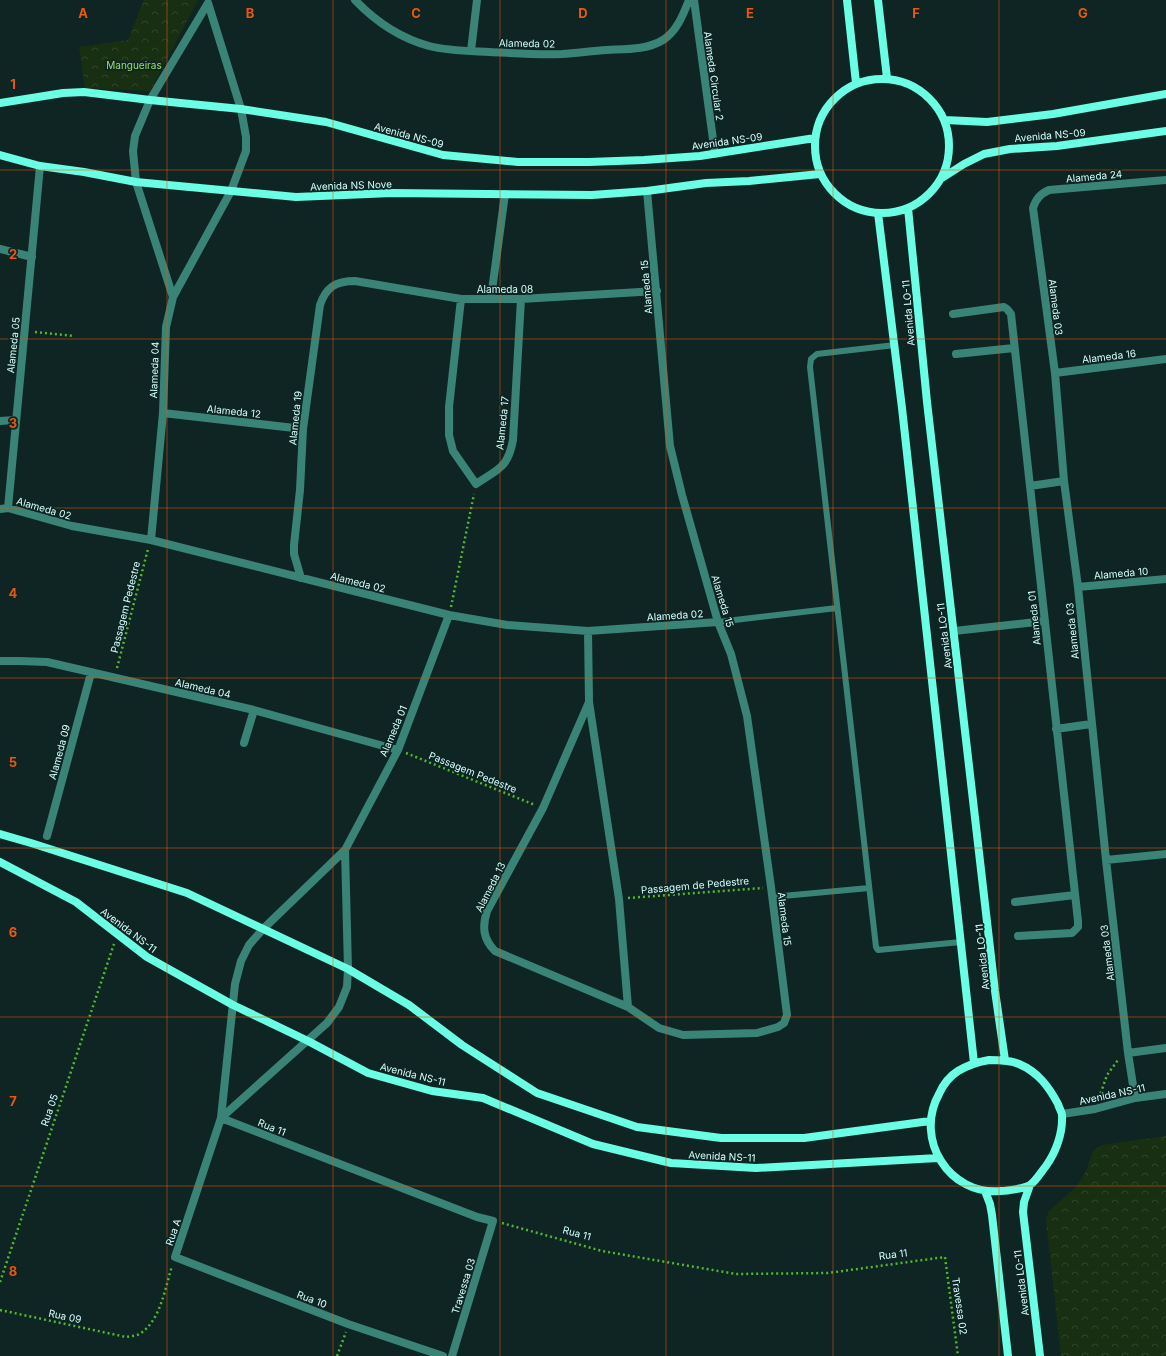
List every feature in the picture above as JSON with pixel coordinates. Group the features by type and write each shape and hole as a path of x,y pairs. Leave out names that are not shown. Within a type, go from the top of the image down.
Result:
{"street":[{"name":"Alameda 02","path":"355,0 368,14 406,38 428,46 471,51 561,54 644,47 663,40 681,21 689,0"},
{"path":"471,51 477,0"},
{"name":"Alameda Circular 2","path":"694,0 715,154"},
{"path":"847,0 856,84"},
{"path":"878,0 887,78"},
{"path":"173,297 136,182 133,151 135,136 150,100 208,1"},
{"name":"Alameda 04","path":"151,540 163,414 166,327 173,297 231,191 246,151 246,137 241,109 208,1"},
{"path":"887,78 905,82 922,91 935,104 945,120 948,132 949,156 942,178 928,196 899,212 878,213 858,209 841,199 827,184 820,174 815,152 815,138 822,115 836,96 856,84 871,79 887,78"},
{"name":"Avenida NS-09","path":"0,103 63,93 84,92 241,109 326,122 443,155 518,162 644,160 715,154 815,138"},
{"name":"Avenida NS-09","path":"945,120 987,122 1053,114 1166,94"},
{"name":"Avenida NS-09","path":"942,178 964,164 984,154 1010,149 1057,146 1166,132"},
{"name":"Avenida NS Nove","path":"0,155 40,166 84,172 136,182 296,197 392,193 592,195 647,191 706,183 749,181 820,174"},
{"name":"Alameda 05","path":"4,508 15,420 40,166"},
{"name":"Alameda 24","path":"1033,208 1039,196 1049,190 1166,180"},
{"name":"Alameda 15","path":"647,191 670,446 682,495 718,622 731,654 747,716 787,1015"},
{"path":"491,298 505,194"},
{"name":"Avenida LO-11","path":"908,208 927,402 1004,1060"},
{"name":"Alameda 03","path":"1033,208 1055,373 1064,481 1078,587 1091,724 1128,1053 1135,1098"},
{"name":"Avenida LO-11","path":"878,213 895,345 974,1063"},
{"path":"0,249 32,257"},
{"name":"Alameda 19","path":"301,578 294,554 294,546 300,490 303,428 320,305 323,296 336,284 344,281 355,281"},
{"name":"Alameda 08","path":"355,281 461,299 491,298 521,300 657,292"},
{"path":"461,299 449,407 449,435 453,451 476,484"},
{"name":"Alameda 17","path":"476,484 504,464 511,451 513,440 521,300"},
{"name":"Alameda 01","path":"953,314 1004,308 1011,314 1078,921 1078,927 1072,933 1018,936"},
{"path":"956,354 1014,348"},
{"name":"Alameda 16","path":"1055,373 1166,359"},
{"name":"Alameda 12","path":"163,414 303,428"},
{"path":"0,421 15,420"},
{"path":"1030,486 1064,481"},
{"name":"Alameda 02","path":"4,508 72,526 151,540 450,615 507,625 588,631 718,622"},
{"name":"Alameda 10","path":"1078,587 1166,579"},
{"name":"Alameda 01","path":"345,850 398,750 450,615"},
{"path":"954,631 1045,621"},
{"name":"Alameda 13","path":"588,631 589,702 619,899 628,1008"},
{"name":"Alameda 04","path":"0,662 48,662 254,710 398,750"},
{"name":"Alameda 09","path":"47,836 90,673"},
{"name":"Alameda 13","path":"589,702 542,808 487,911 483,928 485,938 489,945 495,951 628,1008 659,1028 683,1035 757,1033 778,1027 784,1023 787,1015"},
{"path":"244,743 254,710"},
{"path":"1056,729 1091,724"},
{"name":"Avenida NS-11","path":"0,834 187,893 348,969 409,1005 462,1045 537,1093 637,1127 721,1138 804,1138 930,1121"},
{"path":"221,1118 328,1023 339,1007 347,987 348,969 345,850"},
{"name":"Rua A","path":"175,1257 221,1118 234,984 241,961 249,945 263,929 345,850"},
{"path":"1106,860 1166,854"},
{"name":"Avenida NS-11","path":"0,862 76,902 147,957 233,1005 368,1072 432,1091 483,1098 593,1144 671,1163 756,1168 938,1158"},
{"path":"1014,902 1075,896"},
{"path":"1128,1053 1166,1048"},
{"path":"989,1060 1004,1060 1025,1067 1043,1080 1052,1092 1062,1114 1061,1131 1054,1155 1030,1185 1001,1191 985,1191 966,1185 950,1174 938,1158 931,1140 930,1121 934,1102 943,1085 957,1072 974,1063 989,1060"},
{"name":"Avenida NS-11","path":"1062,1114 1095,1109 1135,1098 1166,1094"},
{"name":"Rua 11","path":"221,1118 462,1211 493,1221"},
{"name":"Avenida LO-11","path":"1030,1185 1024,1202 1023,1212 1040,1356"},
{"name":"Avenida LO-11","path":"985,1191 992,1215 1008,1356"},
{"name":"Travessa 03","path":"452,1356 493,1221"},
{"name":"Rua 10","path":"175,1257 348,1324 443,1356"}],"lane":[{"path":"895,345 817,354 811,359 810,367 877,949 961,942"},
{"path":"718,622 837,608"},
{"path":"772,898 869,888"}],"path":[{"path":"24,331 74,336"},
{"path":"450,615 476,484"},
{"name":"Passagem Pedestre","path":"115,678 151,540"},
{"name":"Passagem Pedestre","path":"398,750 542,808"},
{"name":"Passagem de Pedestre","path":"619,899 771,887"},
{"name":"Rua 05","path":"0,1282 114,944"},
{"path":"1095,1109 1107,1075 1118,1060 1128,1053"},
{"name":"Rua 11","path":"493,1221 602,1251 736,1274 828,1272 945,1257"},
{"name":"Rua A","path":"126,1337 139,1334 152,1324 175,1257"},
{"name":"Travessa 02","path":"945,1257 958,1356"},
{"name":"Rua 09","path":"0,1310 126,1337"},
{"path":"337,1356 348,1324"}],"green space":[{"name":"Mangueiras","path":"144,0 198,0 150,91 85,88 79,47 128,40"},
{"path":"1166,1136 1166,1356 1061,1356 1046,1218 1049,1211 1077,1186 1086,1171 1093,1151 1102,1145"}]}
